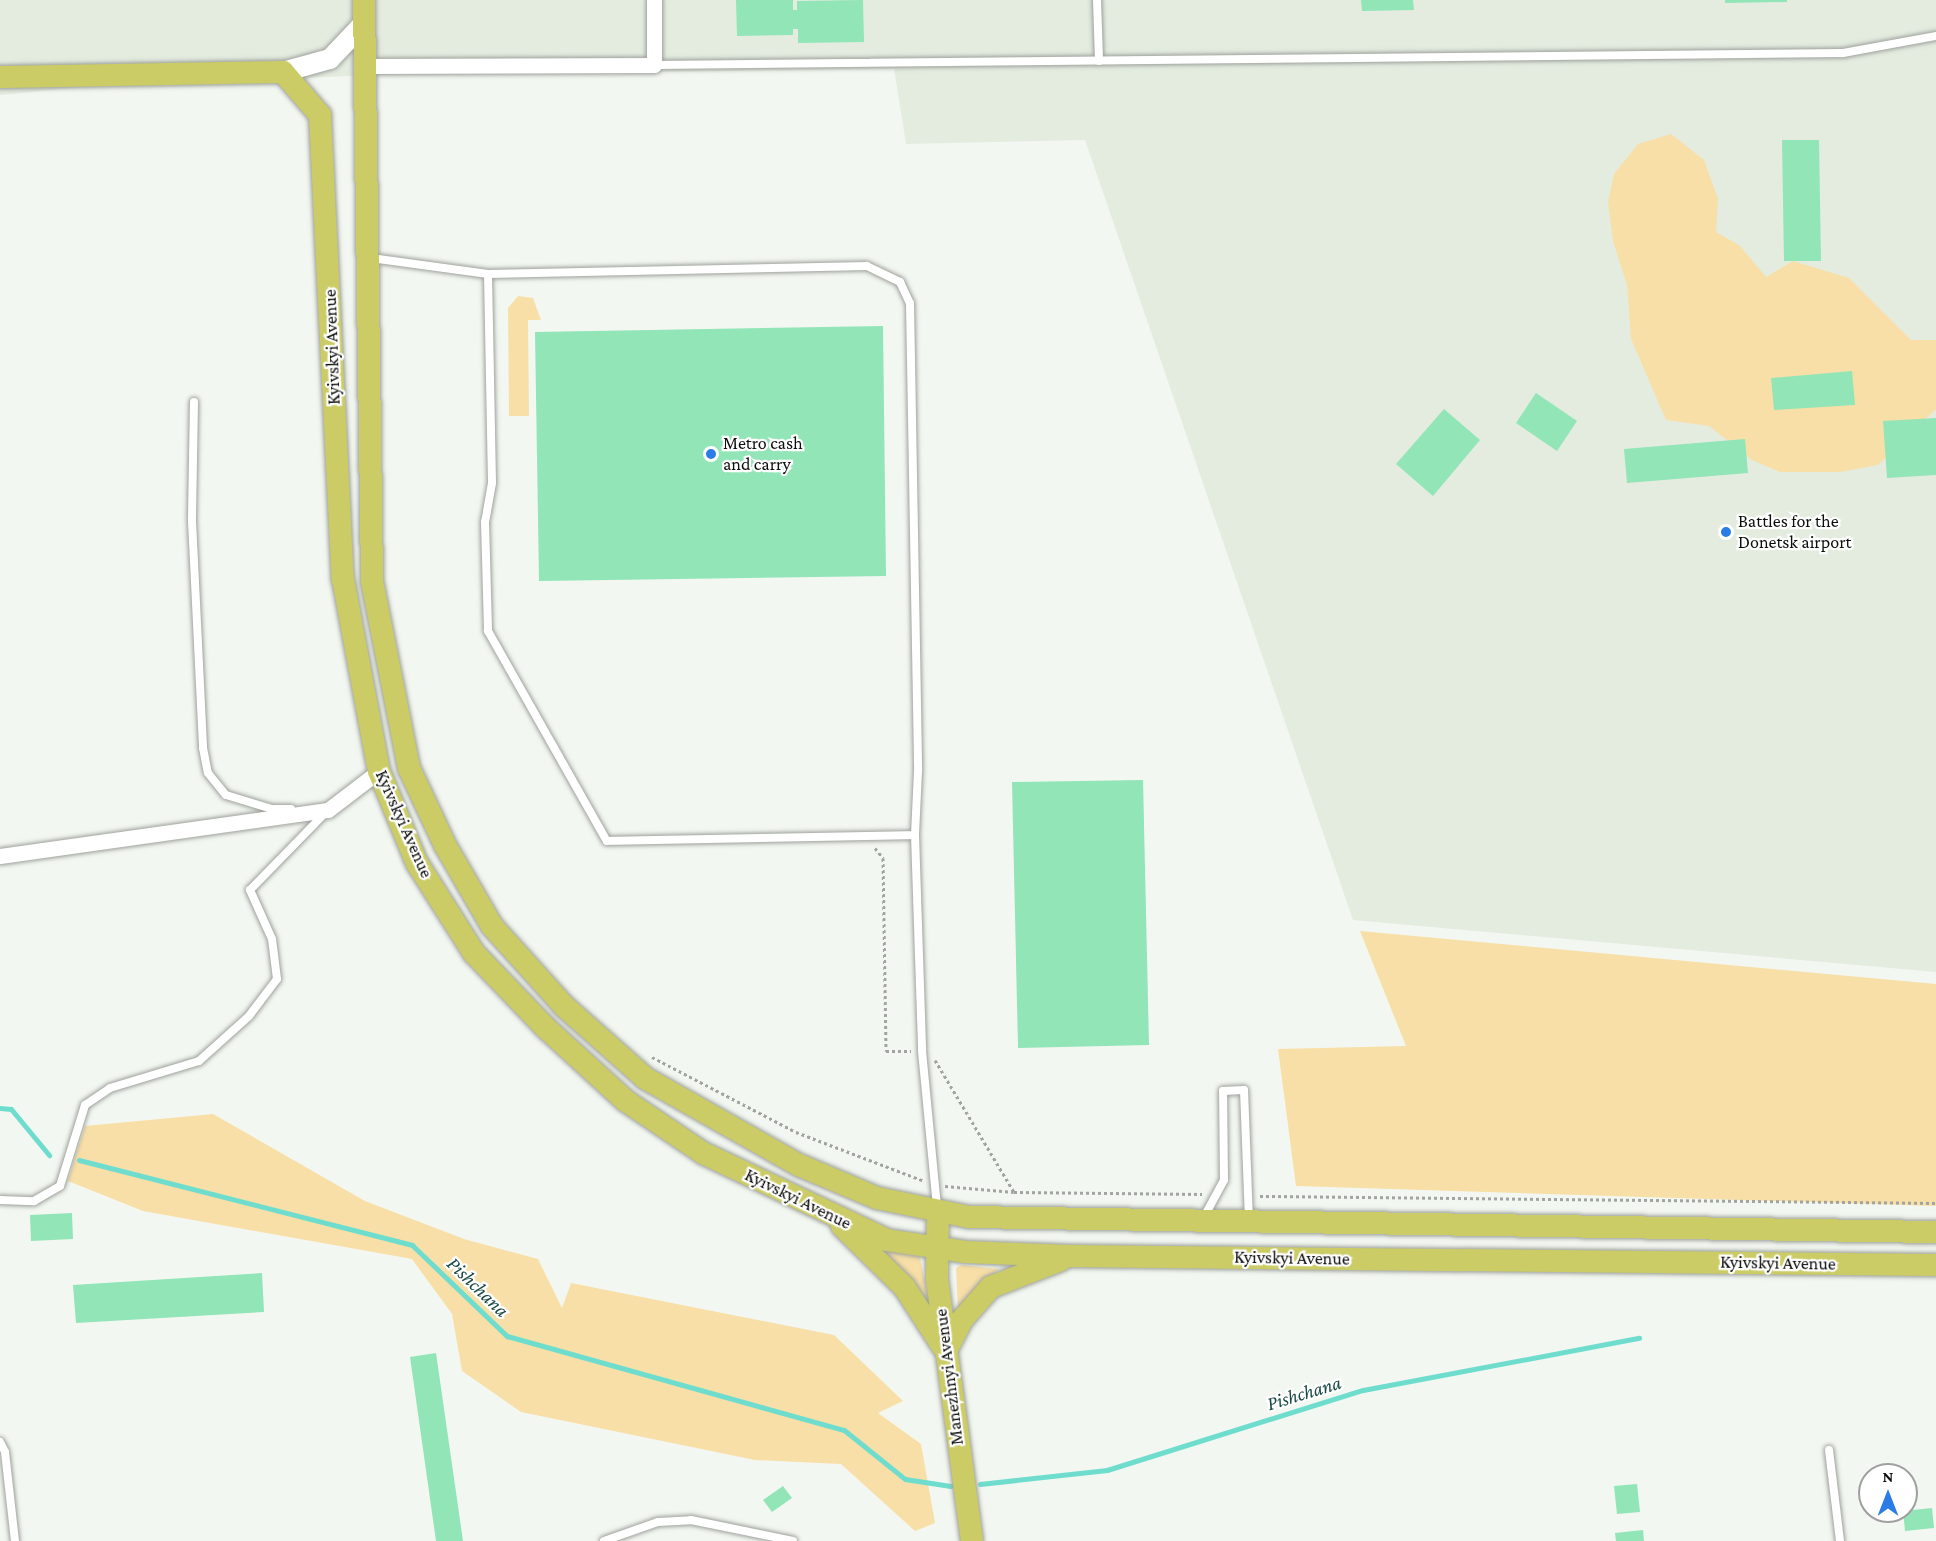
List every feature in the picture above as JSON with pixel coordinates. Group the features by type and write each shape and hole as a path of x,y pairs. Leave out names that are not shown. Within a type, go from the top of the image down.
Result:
{"main road":[{"name":"Kyivskyi Avenue","path":"364,0 372,581 409,768 445,845 492,926 564,1006 638,1072 808,1169 878,1198 938,1212 987,1218 1936,1232"},
{"path":"0,77 283,72 330,59 364,23"},
{"name":"Kyivskyi Avenue","path":"283,72 320,114 329,243 343,579 379,771 417,863 474,953 546,1028 626,1101 703,1153 832,1216 887,1240 935,1248 1070,1256 1936,1265"},
{"path":"703,1153 719,1120"},
{"name":"Manezhnyi Avenue","path":"938,1212 935,1248 946,1351 972,1541"},
{"path":"832,1216 905,1288 946,1351"},
{"path":"946,1351 961,1321 991,1287 1070,1256"}],"street":[{"path":"366,66 654,64 654,0"},
{"path":"0,856 328,810 379,771"}],"lane":[{"path":"1097,0 1099,61"},
{"path":"654,64 1843,53 1936,36"},
{"path":"369,258 488,274 867,266 900,282 910,303 918,771 915,836 922,1051 938,1212"},
{"path":"488,274 492,483 485,522 488,631 607,841 915,836"},
{"path":"194,402 192,521 203,748 208,773 226,795 272,808 328,810"},
{"path":"0,1200 34,1201 60,1186 85,1105 110,1088 199,1061 249,1016 277,979 272,939 250,890 328,810"},
{"path":"1202,1221 1219,1194 1224,1180 1223,1091 1244,1090 1249,1221"},
{"path":"0,1442 5,1452 15,1541"},
{"path":"1829,1450 1840,1541"},
{"path":"604,1541 658,1522 691,1520 793,1541"}],"path":[{"path":"638,1072 651,1056 796,1132 936,1185 1014,1192 1219,1194"},
{"path":"1248,1195 1936,1203"}],"shaded area":[{"path":"0,0 1936,0 1936,972 1353,920 1085,140 906,144 894,69 377,75 92,86 0,95"},
{"path":"1671,134 1704,160 1718,199 1716,232 1739,245 1766,277 1793,261 1849,278 1911,340 1936,340 1936,409 1878,465 1840,472 1780,472 1752,460 1709,426 1666,420 1631,339 1627,285 1613,241 1608,202 1614,174 1638,144"},
{"path":"518,296 533,298 541,320 528,320 529,416 509,416 508,308"},
{"path":"1360,931 1936,984 1936,1206 1296,1186 1278,1049 1406,1046"},
{"path":"213,1114 365,1201 464,1239 538,1259 562,1308 571,1283 834,1335 903,1401 878,1413 921,1444 935,1523 915,1531 841,1464 755,1460 521,1412 462,1371 452,1314 412,1259 143,1211 68,1181 85,1126"},
{"path":"877,1248 920,1257 930,1309"},
{"path":"961,1265 999,1269 958,1309 956,1268"}],"building":[{"path":"736,0 793,0 793,10 797,10 797,1 863,0 864,42 798,43 798,29 793,29 793,35 737,36"},
{"path":"1361,0 1413,0 1414,10 1362,11"},
{"path":"1725,0 1787,0 1787,2 1725,3"},
{"path":"1782,140 1819,140 1821,261 1784,261"},
{"name":"Metro cash and carry","path":"883,326 886,576 539,581 535,332"},
{"path":"1852,371 1855,405 1774,410 1771,378"},
{"path":"1536,393 1577,421 1557,451 1516,423"},
{"path":"1444,409 1480,440 1433,496 1396,464"},
{"path":"1936,418 1936,475 1887,478 1883,421"},
{"path":"1745,439 1748,473 1627,483 1624,449"},
{"path":"1143,780 1149,1045 1018,1048 1012,782"},
{"path":"72,1213 73,1239 31,1241 30,1215"},
{"path":"262,1273 264,1312 76,1323 73,1285"},
{"path":"436,1353 463,1541 436,1541 410,1357"},
{"path":"1637,1484 1640,1512 1617,1514 1614,1486"},
{"path":"783,1486 792,1498 772,1512 763,1500"},
{"path":"1932,1508 1934,1528 1905,1531 1904,1523 1918,1523 1918,1509"},
{"path":"1643,1530 1644,1541 1616,1541 1615,1533"}],"waterway":[{"name":"Pishchana","path":"0,1108 11,1109 49,1155"},
{"name":"Pishchana","path":"79,1160 412,1245 507,1336 844,1430 905,1479 950,1486"},
{"name":"Pishchana","path":"980,1484 1107,1470 1363,1390 1639,1338"}],"place":[{"name":"Metro cash and carry","path":"711,454"},
{"name":"Battles for the Donetsk airport","path":"1726,532"}]}
